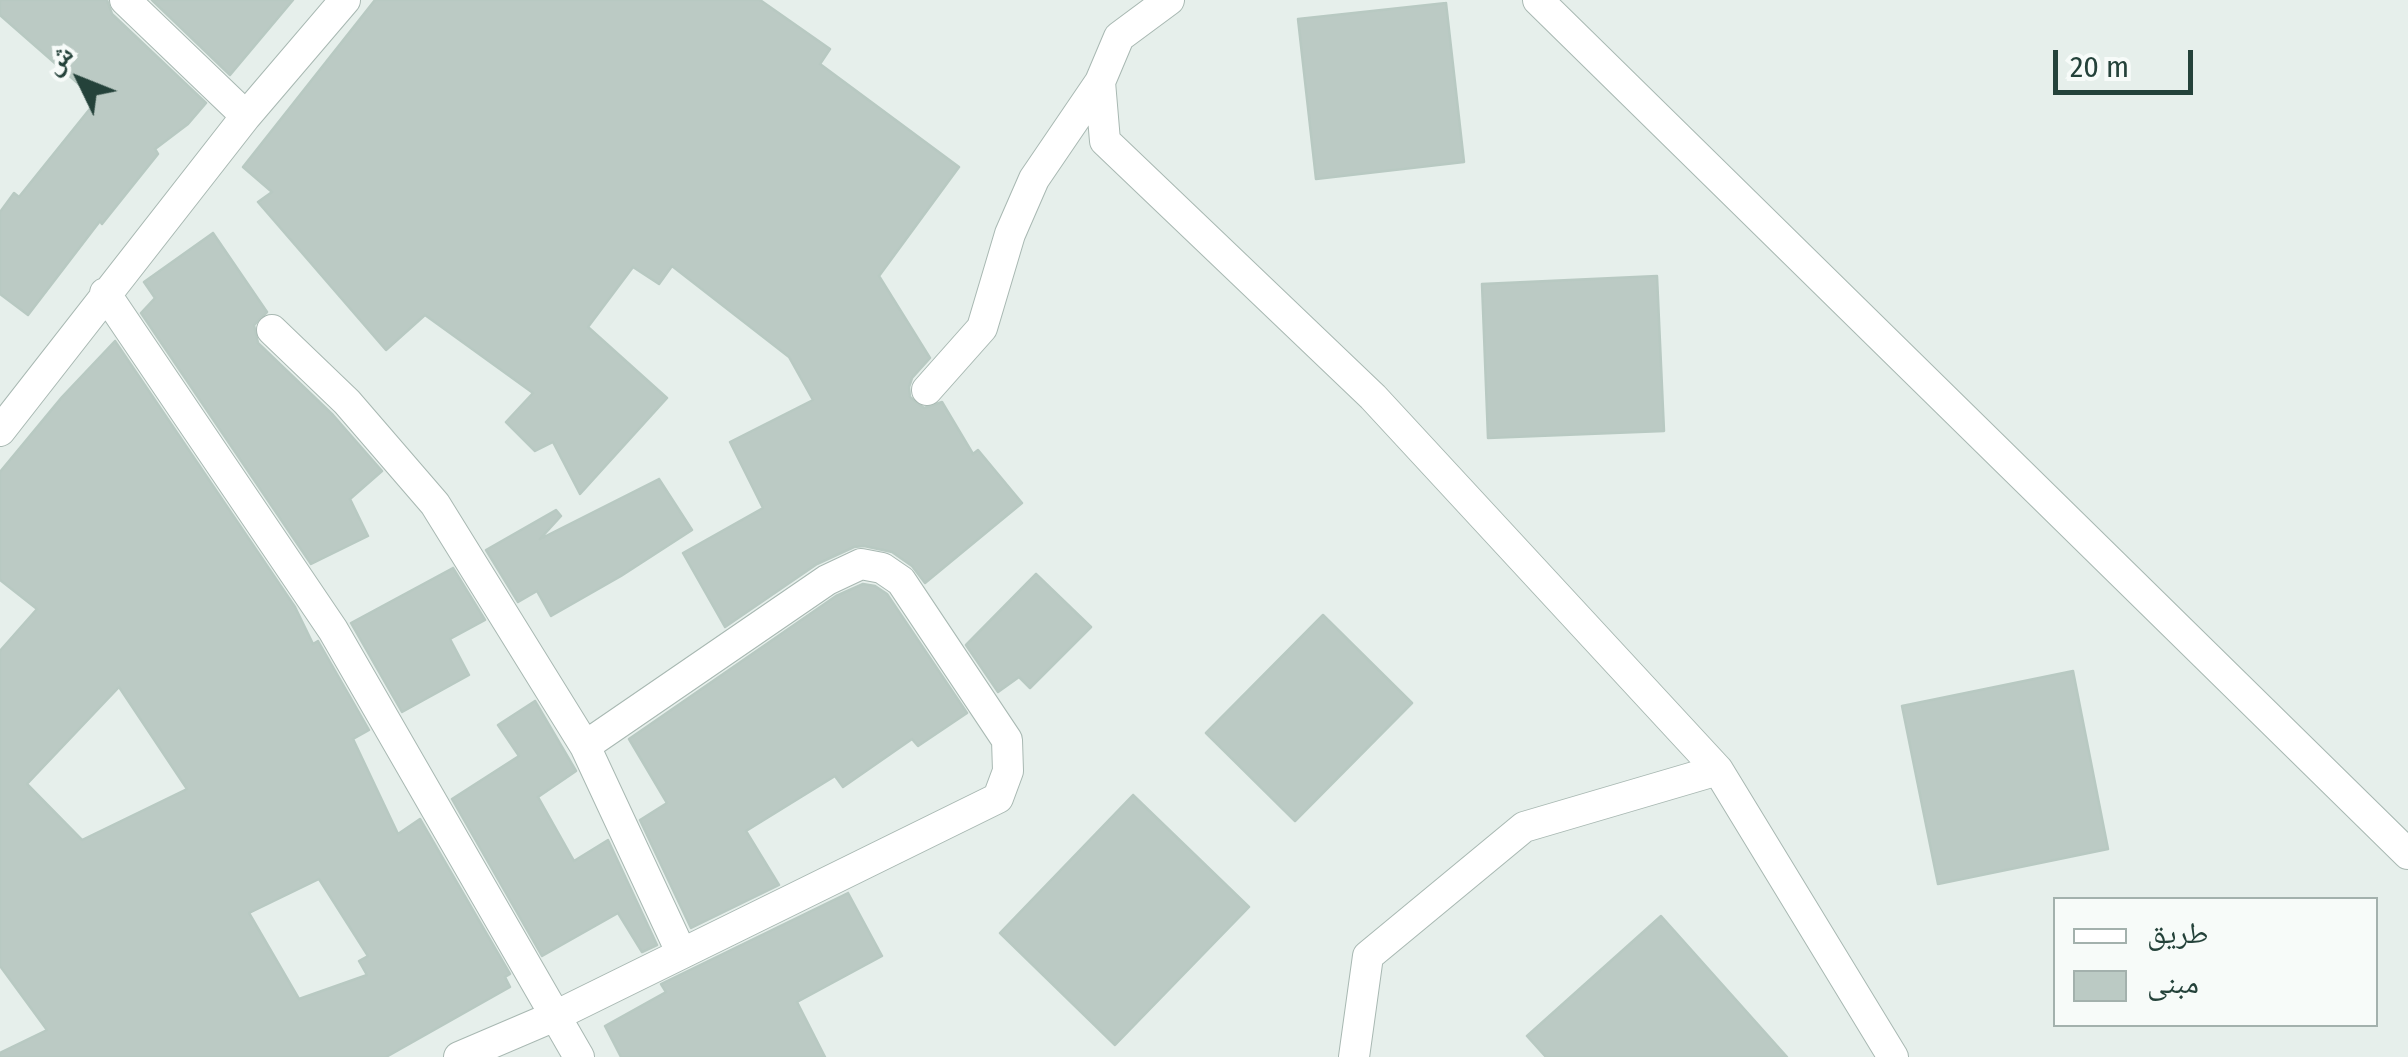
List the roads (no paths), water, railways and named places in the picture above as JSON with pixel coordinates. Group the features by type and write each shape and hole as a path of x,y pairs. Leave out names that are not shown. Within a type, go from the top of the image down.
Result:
{"street":[{"path":"125,0 246,116"},
{"path":"0,432 246,116 345,0"},
{"path":"927,390 982,328 1010,234 1034,179 1100,82 1119,37 1169,0"},
{"path":"1538,0 2408,854"},
{"path":"1100,82 1105,141 1373,396 1718,770 1893,1057"},
{"path":"105,293 333,630 579,1057"},
{"path":"272,330 347,402 435,504 585,746 681,952"},
{"path":"459,1057 555,1016 998,798 1008,771 1007,740 901,581 882,568 861,564 826,580 585,746"},
{"path":"1354,1057 1368,956 1524,826 1718,770"}]}
